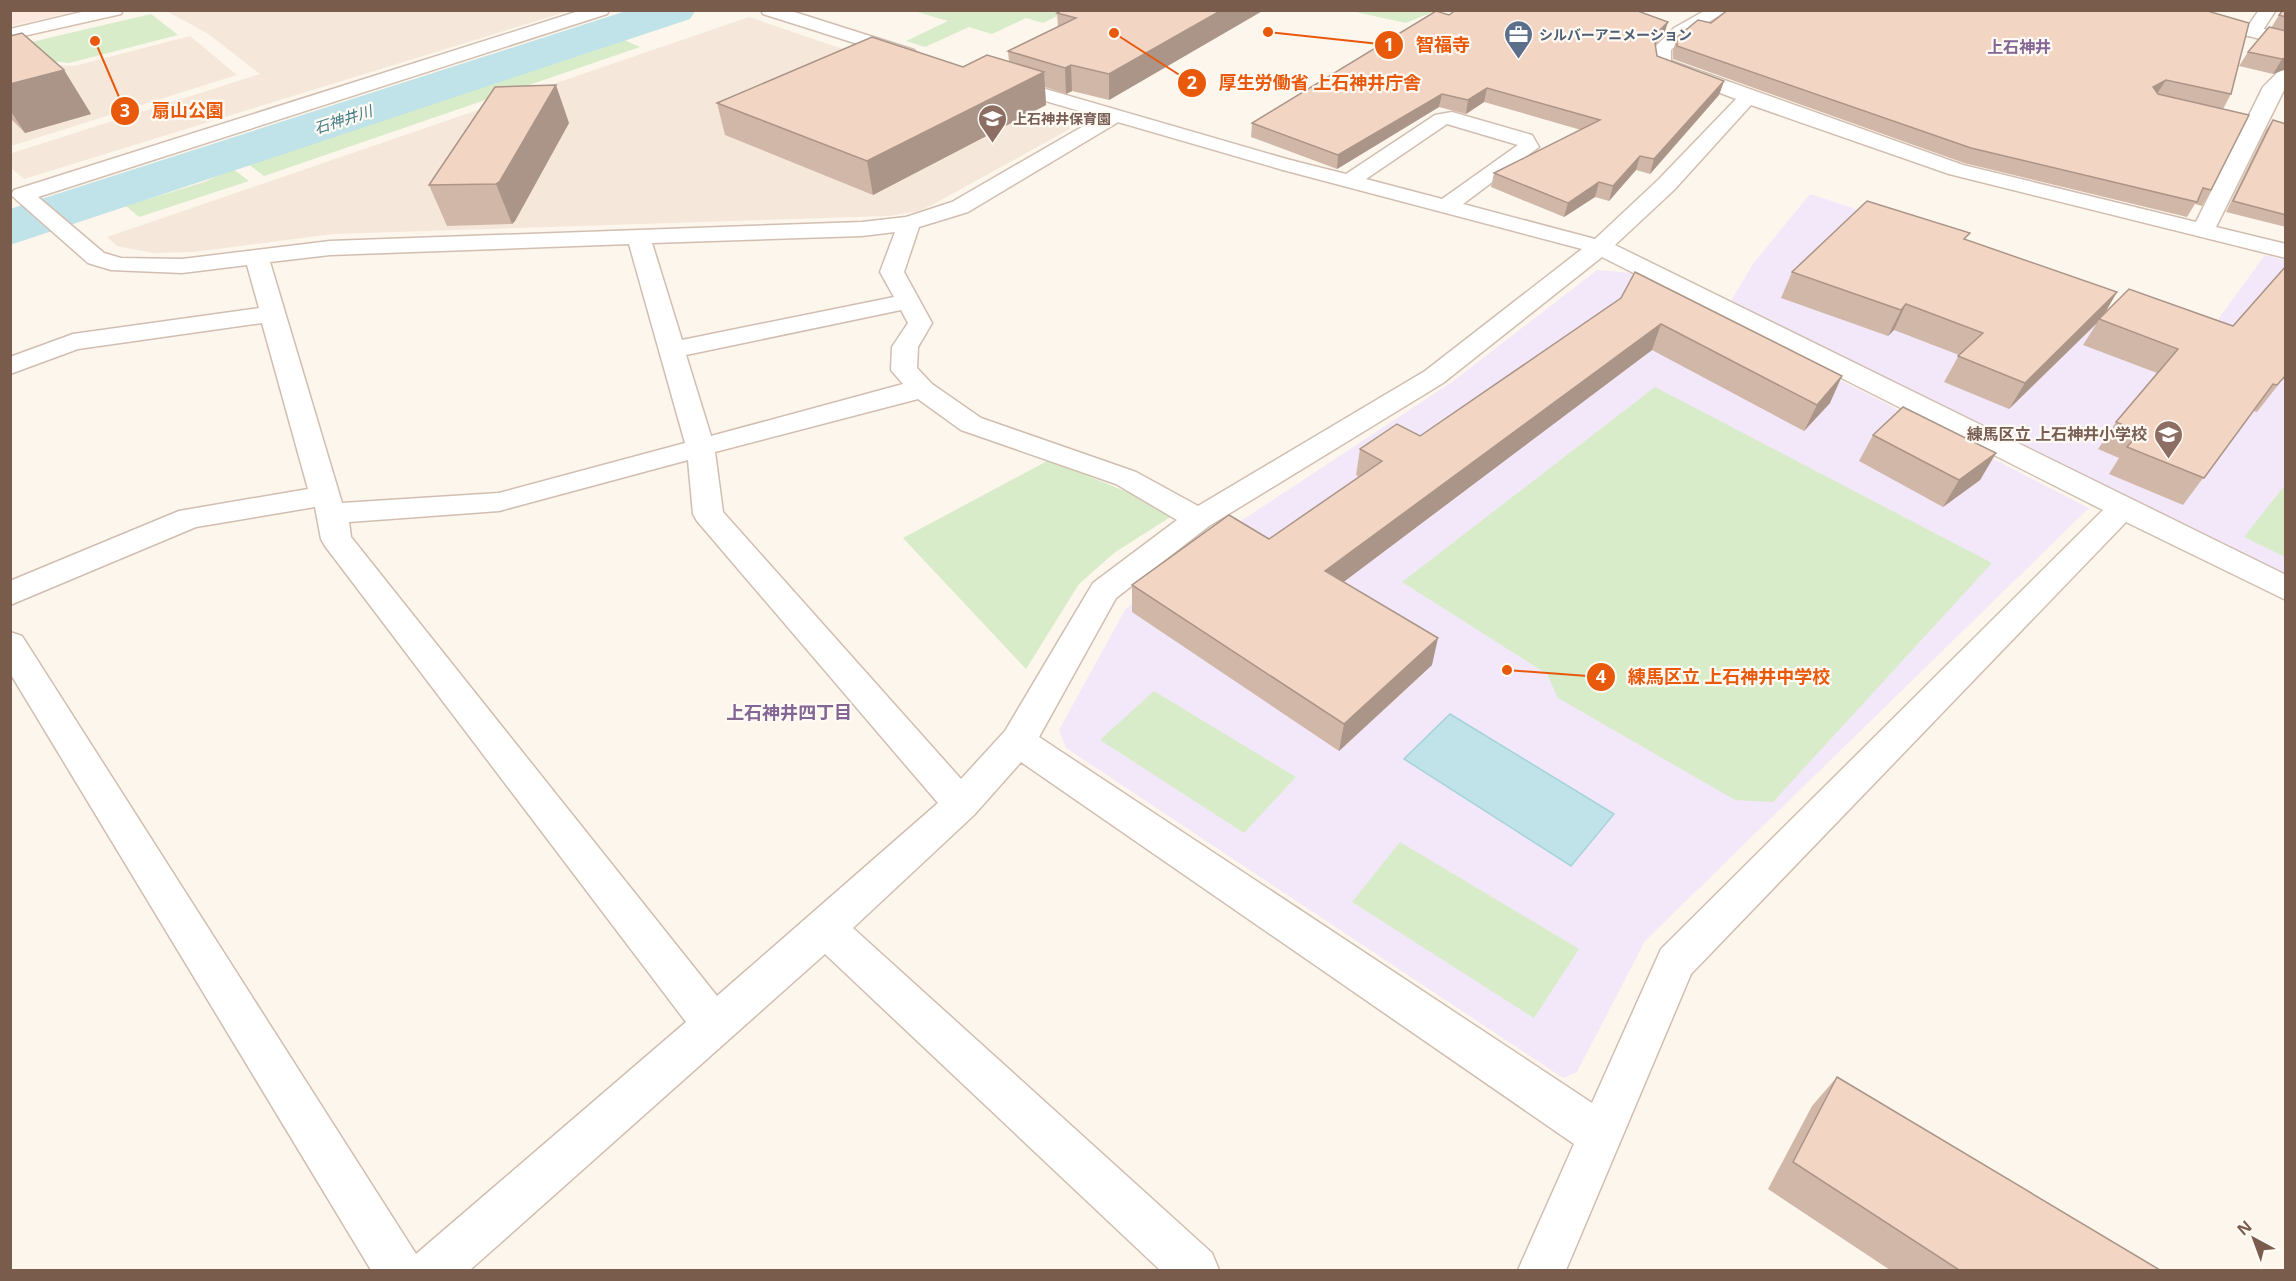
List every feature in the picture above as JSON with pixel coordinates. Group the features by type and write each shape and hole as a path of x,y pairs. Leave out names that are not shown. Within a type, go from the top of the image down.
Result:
{"street":[{"path":"10,34 114,10"},
{"path":"601,10 22,195 96,258 119,265 182,266 330,248 638,235 862,229 909,223 960,207 1113,117"},
{"path":"769,10 922,58"},
{"path":"1720,10 1680,32 1662,49 1662,64 1748,97 1956,170 2286,251"},
{"path":"2173,10 2286,41"},
{"path":"2253,32 2268,10"},
{"path":"1659,25 1680,32"},
{"path":"2203,230 2273,87 2286,75"},
{"path":"985,77 1113,117 1290,166 1600,247 2286,589"},
{"path":"434,1270 825,928 961,804 1018,741 1104,591 1198,519 1434,377 1600,247 1666,185 1748,97"},
{"path":"1348,182 1443,119 1452,118 1525,139 1529,147 1445,207"},
{"path":"2232,120 2254,124"},
{"path":"10,211 35,206"},
{"path":"909,223 892,272 910,301 920,323 905,347 904,370 923,390 970,424 1126,477 1198,519"},
{"path":"638,235 701,449 708,514 961,804"},
{"path":"256,256 328,504 336,539 714,1025"},
{"path":"672,350 910,301"},
{"path":"10,366 74,342 272,314"},
{"path":"10,594 190,518 328,504 499,502 905,392 923,390"},
{"path":"1542,1270 1676,962 2122,508"},
{"path":"10,644 398,1270"},
{"path":"1018,741 1600,1136"},
{"path":"825,928 1195,1270"}],"shaded area":[{"path":"11,10 78,10 78,11 11,26"},
{"path":"166,11 569,11 24,179 11,168 12,153 260,74 207,33"},
{"path":"749,17 1069,126 1070,129 932,205 919,211 889,216 334,234 193,252 153,253 117,246 107,237"},
{"path":"190,36 237,75 11,146 11,75 50,65 74,66"},
{"name":"練馬区立 上石神井小学校","path":"1810,194 1931,234 2002,269 2201,343 2265,255 2285,260 2285,575 1731,301 1753,264"},
{"path":"1597,270 1632,273 2089,508 1645,941 1577,1072 1563,1078 1066,748 1059,730 1125,610 1189,555 1452,382"}],"green space":[{"path":"1435,10 1406,23 1351,11"},
{"path":"914,11 1068,11 1043,23 1026,18 992,34 969,27 925,47 906,41 948,21"},
{"path":"151,14 178,35 69,63 51,61 10,47"},
{"path":"622,39 640,47 264,176 248,164 600,49"},
{"path":"233,169 249,181 139,217 126,206 204,182"},
{"path":"1655,387 1992,563 1773,802 1735,800 1558,698 1547,674 1402,582"},
{"path":"1049,460 1142,498 1172,516 1114,553 1079,584 1026,669 903,538"},
{"path":"2285,485 2285,557 2244,537"},
{"path":"1154,691 1296,777 1244,833 1100,740"},
{"path":"1400,842 1579,949 1534,1018 1352,902"}],"water":[{"path":"1450,714 1614,814 1571,866 1404,759"}],"building":[{"path":"1062,10 1222,10 1109,74 1071,65 1065,68 1008,51 1076,18 1057,13"},
{"path":"1456,10 1635,10 1668,22 1654,36 1657,56 1724,81 1654,159 1640,156 1613,186 1599,182 1568,203 1494,173 1600,120 1487,88 1468,100 1442,94 1338,155 1252,123 1436,11 1449,15"},
{"path":"1728,10 2204,10 2249,23 2231,94 2166,80 2153,87 2158,94 2249,115 2211,190 2203,188 2197,202 1971,148 1677,46 1677,37 1698,20 1711,23"},
{"path":"2286,10 2286,17 2279,15"},
{"path":"2269,27 2286,31 2286,58 2248,52"},
{"path":"22,33 64,70 10,84 10,36"},
{"path":"872,37 963,67 987,55 1044,72 867,161 717,103"},
{"path":"556,85 500,181 496,184 429,185 495,87"},
{"path":"2273,120 2286,124 2286,215 2233,201"},
{"path":"1867,201 1970,233 1964,239 2117,292 2025,383 1958,356 1983,333 1906,304 1901,310 1792,272"},
{"path":"2286,266 2286,375 2277,385 2273,384 2204,478 2127,447 2140,432 2116,422 2178,349 2099,319 2129,289 2233,326"},
{"path":"1635,272 1842,376 1817,405 1661,324 1325,571 1438,638 1344,724 1132,585 1229,515 1269,539 1382,461 1360,449 1397,424 1420,436 1621,298"},
{"path":"1903,407 1996,453 1959,480 1873,435"},
{"path":"1837,1077 2160,1270 1959,1270 1793,1162"}],"waterway":[{"name":"石神井川","path":"10,228 675,10"}],"place":[{"name":"智福寺","path":"1268,32"},
{"name":"厚生労働省 上石神井庁舎","path":"1114,33"},
{"name":"扇山公園","path":"95,41"},
{"name":"シルバーアニメーション","path":"1518,60"},
{"name":"上石神井保育園","path":"992,144"},
{"name":"練馬区立 上石神井小学校","path":"2168,460"},
{"name":"練馬区立 上石神井中学校","path":"1507,670"}],"district":[{"name":"上石神井","path":"2019,47"},
{"name":"上石神井四丁目","path":"789,712"}]}
